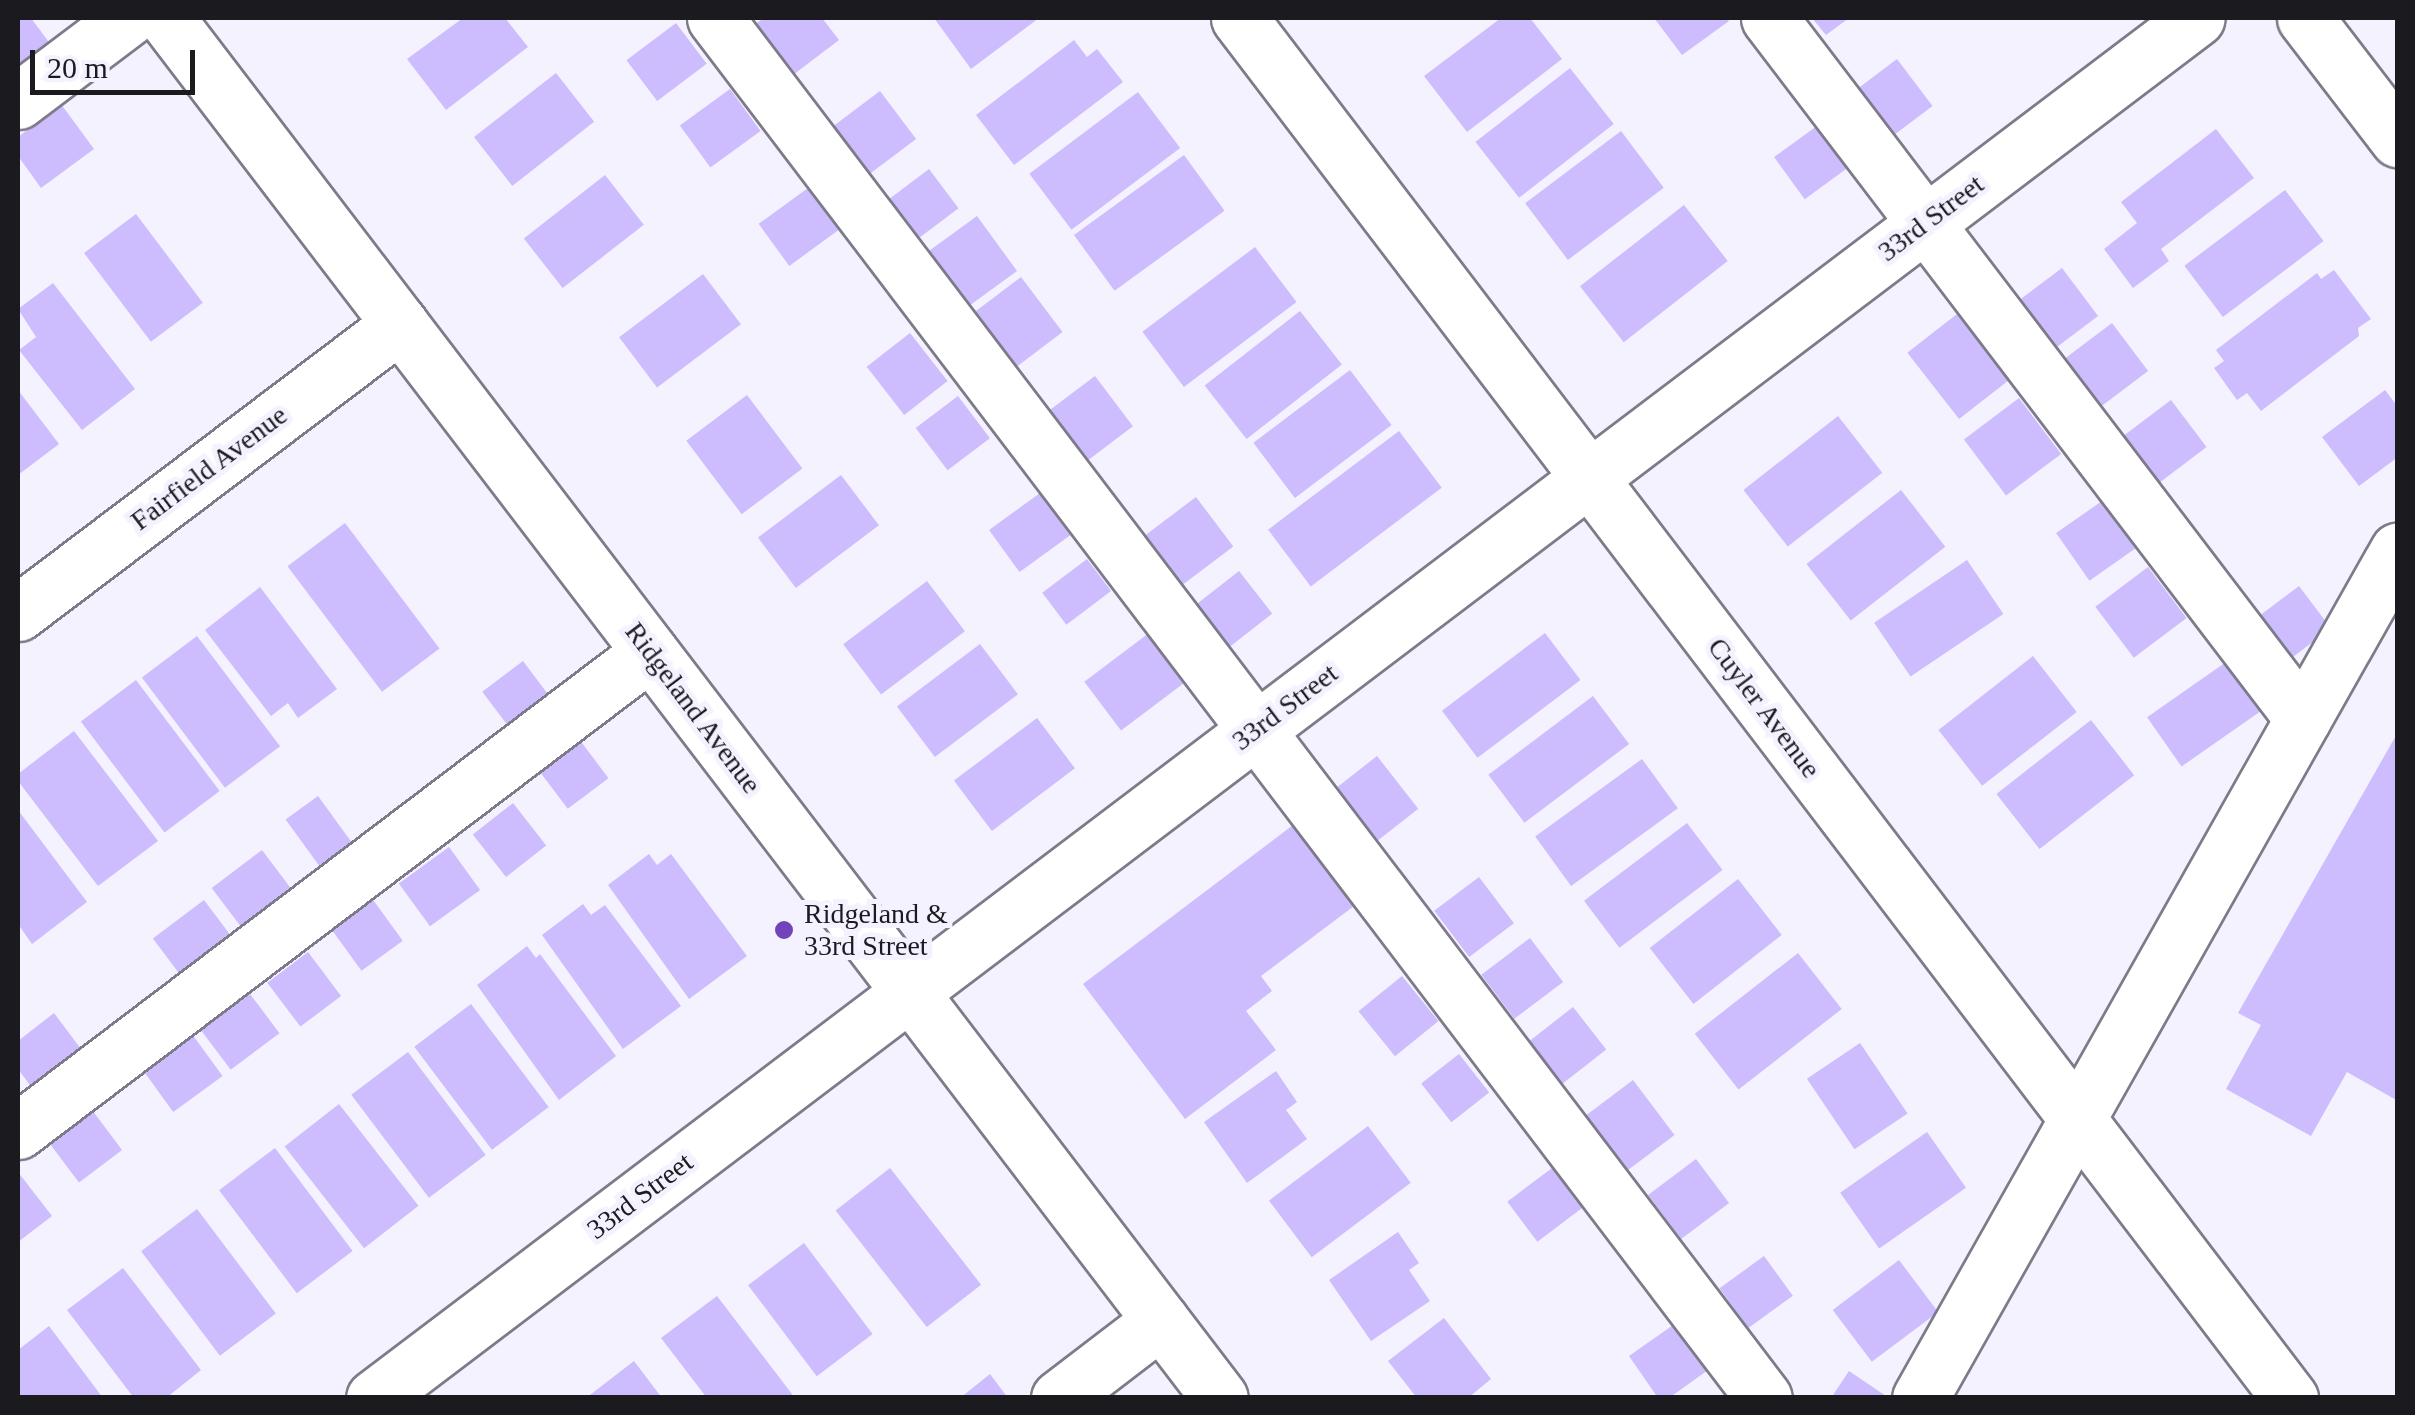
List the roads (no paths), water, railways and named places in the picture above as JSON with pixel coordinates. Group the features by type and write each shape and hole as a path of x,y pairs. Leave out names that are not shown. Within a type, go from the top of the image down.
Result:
{"street":[{"path":"18,101 128,18"},
{"name":"Ridgeland Avenue","path":"166,18 1220,1398"},
{"path":"714,18 1764,1398"},
{"name":"Cuyler Avenue","path":"1239,18 2076,1117 2267,1387"},
{"path":"1769,18 2303,719"},
{"name":"33rd Street","path":"374,1398 2197,18"},
{"path":"2305,18 2398,139"},
{"name":"Fairfield Avenue","path":"18,613 400,324"},
{"path":"1920,1398 2398,550"},
{"path":"18,1132 650,652"},
{"path":"1059,1398 1161,1320"}],"place":[{"name":"Ridgeland & 33rd Street","path":"784,930"}]}
